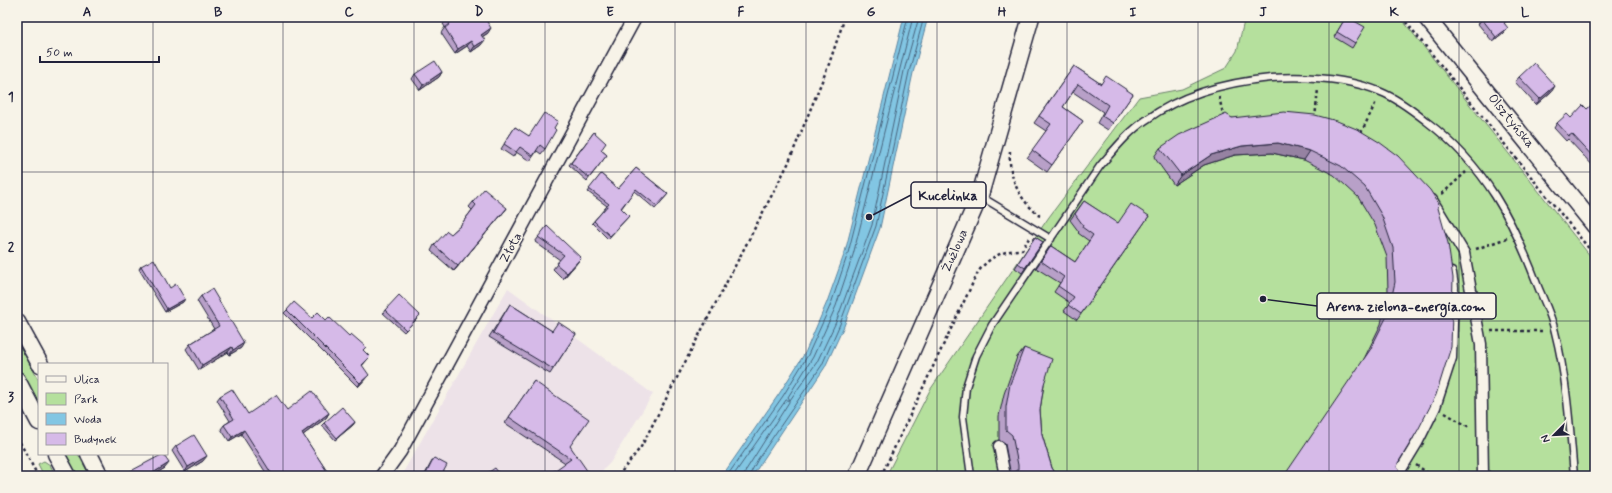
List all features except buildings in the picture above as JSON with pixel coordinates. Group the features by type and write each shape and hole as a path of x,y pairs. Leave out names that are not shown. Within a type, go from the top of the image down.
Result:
{"street":[{"name":"Złota","path":"382,476 400,451 635,17"},
{"name":"Żużlowa","path":"857,476 980,196 1031,17"},
{"name":"Olsztyńska","path":"1426,17 1595,226"},
{"path":"1424,191 1434,202 1464,253 1481,344 1483,476"},
{"path":"1434,202 1446,244"},
{"path":"1397,476 1408,459 1435,407 1451,358 1453,287 1450,265"},
{"path":"17,322 39,363"},
{"path":"17,380 38,420"},
{"path":"999,446 1005,476"},
{"path":"57,455 68,476"},
{"path":"89,455 100,476"}],"lane":[{"path":"971,476 963,417 966,387 976,356 992,325 1100,166 1117,146 1145,120 1180,101 1216,87 1254,80 1288,77 1344,82 1381,92 1414,112 1446,136 1474,165 1500,201 1518,234 1555,331 1565,384 1574,476"},
{"path":"980,196 1036,228 1051,239"}],"path":[{"path":"618,476 641,447 784,171 829,64 845,17"},
{"path":"1402,17 1595,256"},
{"path":"1315,119 1319,79"},
{"path":"1216,87 1225,121"},
{"path":"1360,136 1381,92"},
{"path":"881,476 978,272 985,263 994,257 1012,250 1022,250 1036,228 1039,215 1030,208 1017,189 1012,170 1011,146"},
{"path":"1434,202 1474,165"},
{"path":"1464,253 1518,234"},
{"path":"1479,331 1555,331"},
{"path":"1435,407 1482,434"},
{"path":"17,437 38,476"},
{"path":"1408,459 1432,476"}],"shaded area":[{"path":"508,288 653,394 610,463 597,476 401,476"}],"green space":[{"path":"1245,17 1400,17 1595,262 1595,476 886,476 930,390 1049,217 1139,97 1182,89 1226,68 1237,51"},
{"path":"17,341 38,379 38,404 17,365"},
{"path":"66,455 79,455 90,476 77,476"},
{"path":"44,461 50,465 56,476 44,476 38,464"}],"water":[{"path":"904,17 928,17 913,73 880,228 844,326 825,367 753,475 722,476 779,394 805,353 827,302 845,252"}],"place":[{"name":"Kucelinka","path":"869,217"},
{"name":"Arena zielona-energia.com","path":"1263,299"}]}
